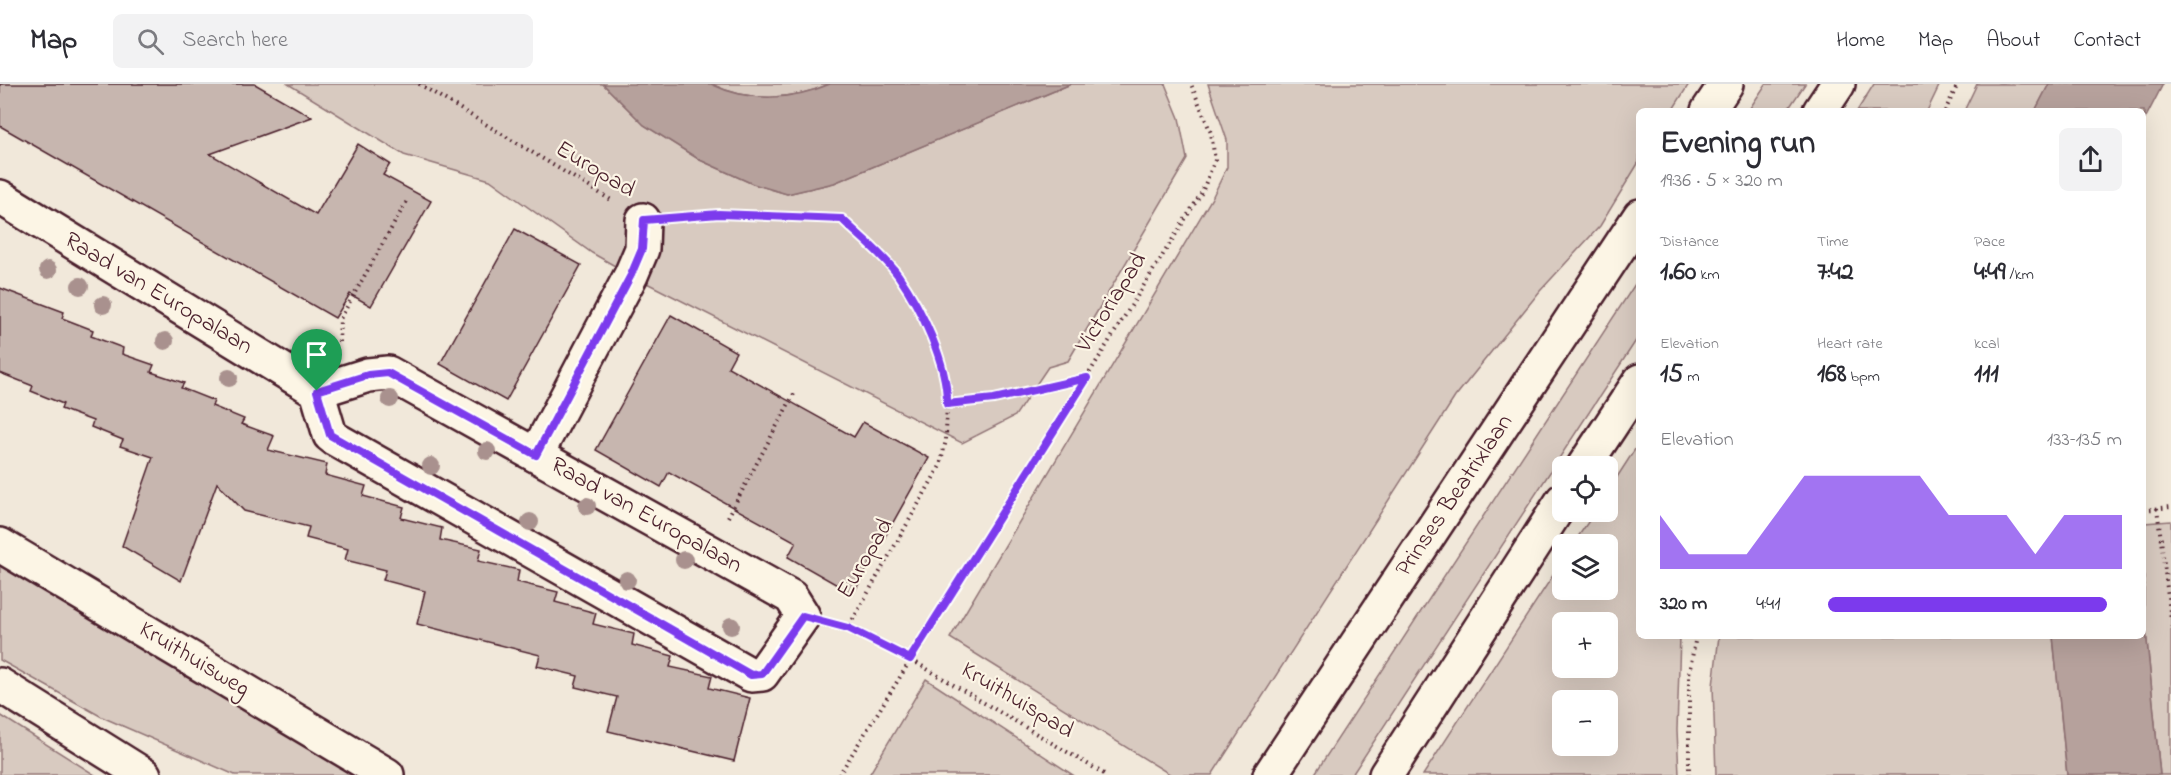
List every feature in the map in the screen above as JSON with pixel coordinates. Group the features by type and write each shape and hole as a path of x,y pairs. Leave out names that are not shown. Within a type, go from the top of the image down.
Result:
{"main road":[{"path":"1710,108 1726,84"},
{"path":"1822,108 1838,84"},
{"name":"Raad van Europalaan","path":"0,197 327,388 368,375 388,373 791,597 803,616"},
{"path":"536,455 631,275 642,249 644,220"},
{"name":"Prinses Beatrixlaan","path":"1270,775 1636,222"},
{"path":"1591,456 1636,387"},
{"path":"327,388 330,435 751,675 762,674 803,616"},
{"path":"1386,775 1552,517"},
{"name":"Kruithuisweg","path":"0,545 387,775"},
{"path":"0,685 144,775"}],"path":[{"name":"Europad","path":"419,84 644,220 719,214 842,219 897,274 931,336 947,388 946,440 940,466 848,628"},
{"name":"Victoriapad","path":"839,775 1202,192 1215,160 1210,133 1191,84"},
{"path":"1946,108 1958,84"},
{"path":"327,388 340,319 408,199"},
{"path":"947,404 994,399 1087,378"},
{"path":"709,552 795,392"},
{"path":"2146,510 2171,507"},
{"path":"2157,508 2171,621"},
{"path":"803,616 848,628 910,659"},
{"path":"1689,775 1689,674 1695,639"},
{"name":"Kruithuispad","path":"910,659 1106,775"}],"shaded area":[{"path":"288,84 603,84 644,125 700,160 753,184 787,194 834,183 1071,84 1165,84 1179,118 1187,159 1068,361 1048,367 1015,416 962,443 631,275 592,253 490,180 404,155"},
{"path":"603,84 711,84 741,94 771,97 801,93 830,84 1071,84 834,183 787,194 753,184 700,160 644,125"},
{"path":"711,84 830,84 786,96 756,97"},
{"path":"1208,84 1689,84 1674,108 1636,108 1636,167 1600,226 1540,291 1455,397 1212,775 1171,775 950,638 1212,198 1227,167 1227,140"},
{"path":"1766,84 1805,84 1789,108 1750,108"},
{"path":"1874,84 1940,84 1928,108 1859,108"},
{"path":"1977,84 2049,84 2037,108 1965,108"},
{"path":"2049,84 2163,84 2146,117 2146,108 2037,108"},
{"path":"1636,283 1636,341 1561,456 1552,456 1552,469 1352,775 1314,775"},
{"path":"1636,448 1636,639 1680,639 1677,730 1679,775 1423,775 1552,577 1552,600 1618,600 1618,534 1580,534 1588,522 1618,522 1618,476"},
{"path":"2171,521 2171,775 2160,775 2146,631 2146,523"},
{"path":"0,561 367,775 235,775 102,717 0,660"},
{"path":"2146,631 2160,775 2067,775 2053,639 2146,639"},
{"path":"1719,639 2053,639 2067,775 1716,775 1713,686"},
{"path":"926,679 1073,775 869,775"},
{"path":"0,715 95,775 0,775"}],"building":[{"path":"0,84 255,84 312,117 210,154 316,215 358,144 390,164 383,175 431,201 371,306 350,294 335,318 0,126"},
{"path":"515,229 581,265 506,401 440,364"},
{"path":"0,288 64,312 62,318 93,330 91,336 123,348 122,354 154,365 151,372 184,383 181,388 214,401 212,406 244,419 241,424 274,436 268,450 327,464 325,475 366,486 363,496 404,507 401,518 442,528 440,540 481,549 478,561 519,570 517,582 558,592 555,602 596,613 593,624 634,634 632,645 673,656 670,667 712,676 709,688 750,698 734,761 608,731 617,697 575,687 578,676 537,666 540,655 417,624 425,591 383,580 386,570 345,560 348,549 306,538 309,527 244,511 217,483 181,581 122,546 153,457 120,446 123,440 91,427 93,421 61,409 63,404 31,391 33,386 0,373"},
{"path":"671,315 736,352 728,367 854,437 863,422 929,458 853,594 788,557 796,542 669,472 661,487 596,450"}],"route":[{"path":"719,214 842,219 897,274 931,336 947,388 947,404 994,399 1087,378 910,659 848,628 803,616 762,674 751,675 330,435 317,391 368,375 388,373 441,405 536,455 631,275 642,249 644,220 719,214"}]}
